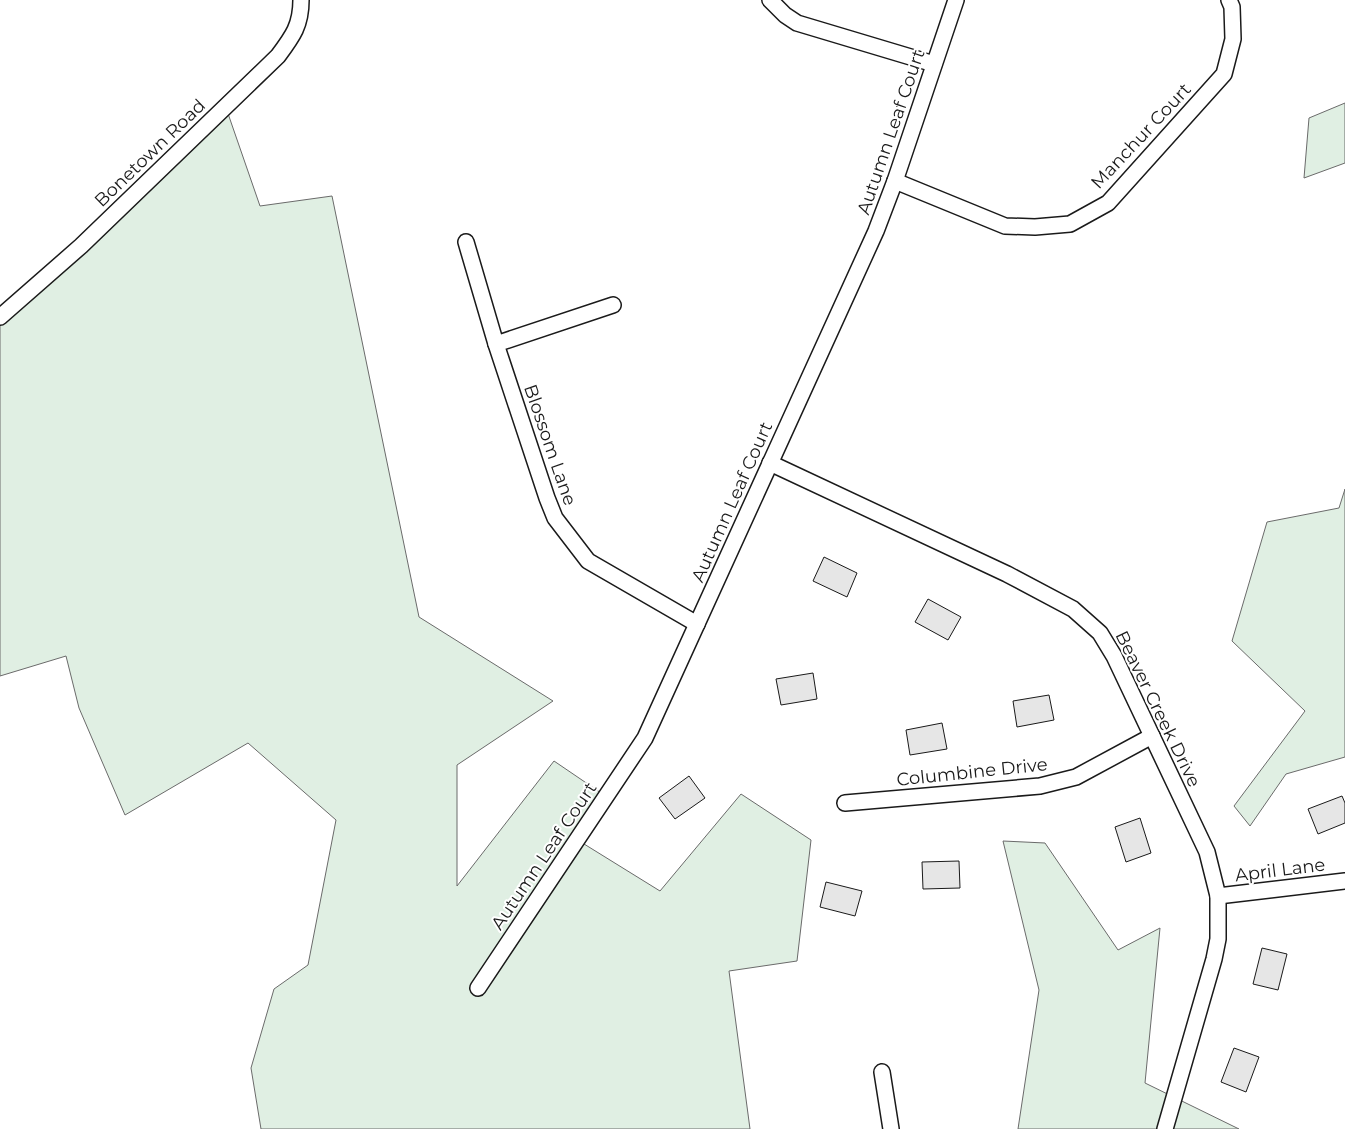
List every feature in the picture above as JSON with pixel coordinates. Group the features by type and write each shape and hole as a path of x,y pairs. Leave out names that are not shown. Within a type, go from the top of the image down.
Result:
{"street":[{"name":"Bonetown Road","path":"0,317 81,246 278,56 296,32 300,20 301,0"},
{"path":"770,0 785,15 797,23 934,64"},
{"name":"Autumn Leaf Court","path":"478,988 645,738 876,232 896,181 956,0"},
{"name":"Manchur Court","path":"896,181 1005,226 1035,227 1070,224 1108,203 1224,74 1234,39 1232,7 1228,0"},
{"name":"Blossom Lane","path":"466,242 496,344 547,498 556,518 588,561 697,624"},
{"path":"496,344 613,305"},
{"name":"Beaver Creek Drive","path":"770,463 1007,574 1073,609 1100,633 1114,656 1207,852 1218,896 1218,939 1214,959 1165,1129"},
{"name":"Columbine Drive","path":"845,803 1040,786 1076,777 1152,736"},
{"name":"April Lane","path":"1218,896 1345,882"},
{"path":"882,1072 891,1129"}],"green space":[{"path":"224,102 260,206 332,196 419,617 553,701 457,765 457,886 554,761 604,795 576,839 660,891 741,794 811,840 797,961 729,971 750,1129 261,1129 251,1068 274,989 308,965 336,820 248,743 125,815 79,708 66,656 0,676 0,313"},
{"path":"1345,103 1345,163 1304,178 1309,118"},
{"path":"1345,489 1345,757 1286,774 1250,826 1234,806 1305,711 1232,641 1267,522 1339,508"},
{"path":"1003,841 1045,843 1118,950 1160,928 1145,1083 1239,1129 1018,1129 1039,990"}],"building":[{"path":"824,557 857,573 847,597 813,581"},
{"path":"928,599 961,617 948,640 915,622"},
{"path":"813,673 817,699 781,705 776,679"},
{"path":"1049,695 1054,720 1017,727 1013,701"},
{"path":"942,723 947,749 910,755 906,730"},
{"path":"689,776 705,798 675,819 659,798"},
{"path":"1342,796 1345,803 1345,823 1318,834 1308,809"},
{"path":"1140,818 1151,853 1126,862 1115,827"},
{"path":"959,861 960,888 923,889 922,862"},
{"path":"826,882 862,891 855,916 820,907"},
{"path":"1262,948 1287,954 1278,990 1253,984"},
{"path":"1234,1048 1259,1057 1246,1092 1221,1082"}]}
